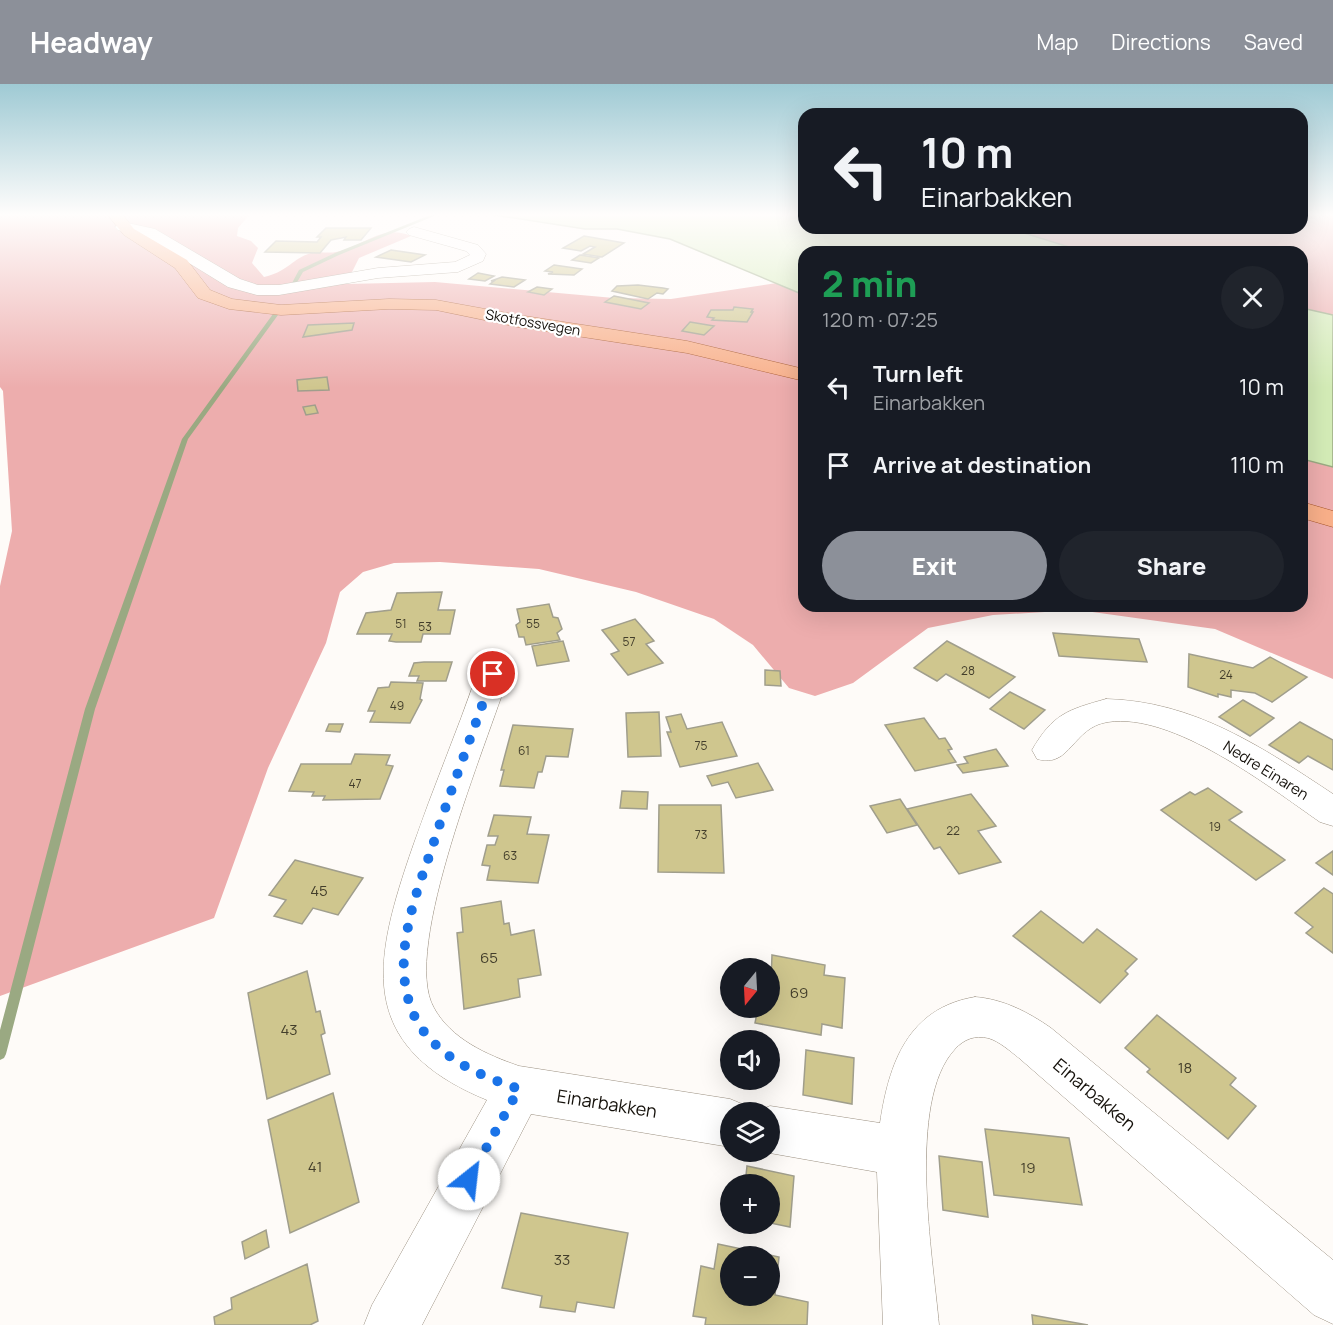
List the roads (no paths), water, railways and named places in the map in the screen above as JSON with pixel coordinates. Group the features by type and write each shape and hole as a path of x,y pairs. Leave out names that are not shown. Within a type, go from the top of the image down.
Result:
{"main road":[{"name":"Skotfossvegen","path":"187,272 204,294 229,304 281,310 389,304 436,305 518,321 687,347 798,374"},
{"path":"1308,512 1333,519"}],"street":[{"path":"216,272 234,283 257,290 279,290 392,272"},
{"name":"Einarbakken","path":"493,674 445,807 406,939 405,987 417,1022 435,1045 486,1078 519,1089 720,1121"},
{"name":"Nedre Einaren","path":"1048,750 1075,720 1106,711 1126,710 1149,713 1199,729 1333,812"},
{"name":"Einarbakken","path":"911,1325 902,1151 908,1100 915,1072 937,1035 950,1023 965,1018 989,1018 1002,1022 1055,1060 1333,1296"},
{"path":"392,1325 519,1089"},
{"path":"780,1132 902,1151"}],"waterway":[{"path":"294,283 300,272"},
{"path":"0,1054 90,709 185,439 275,315"}]}
